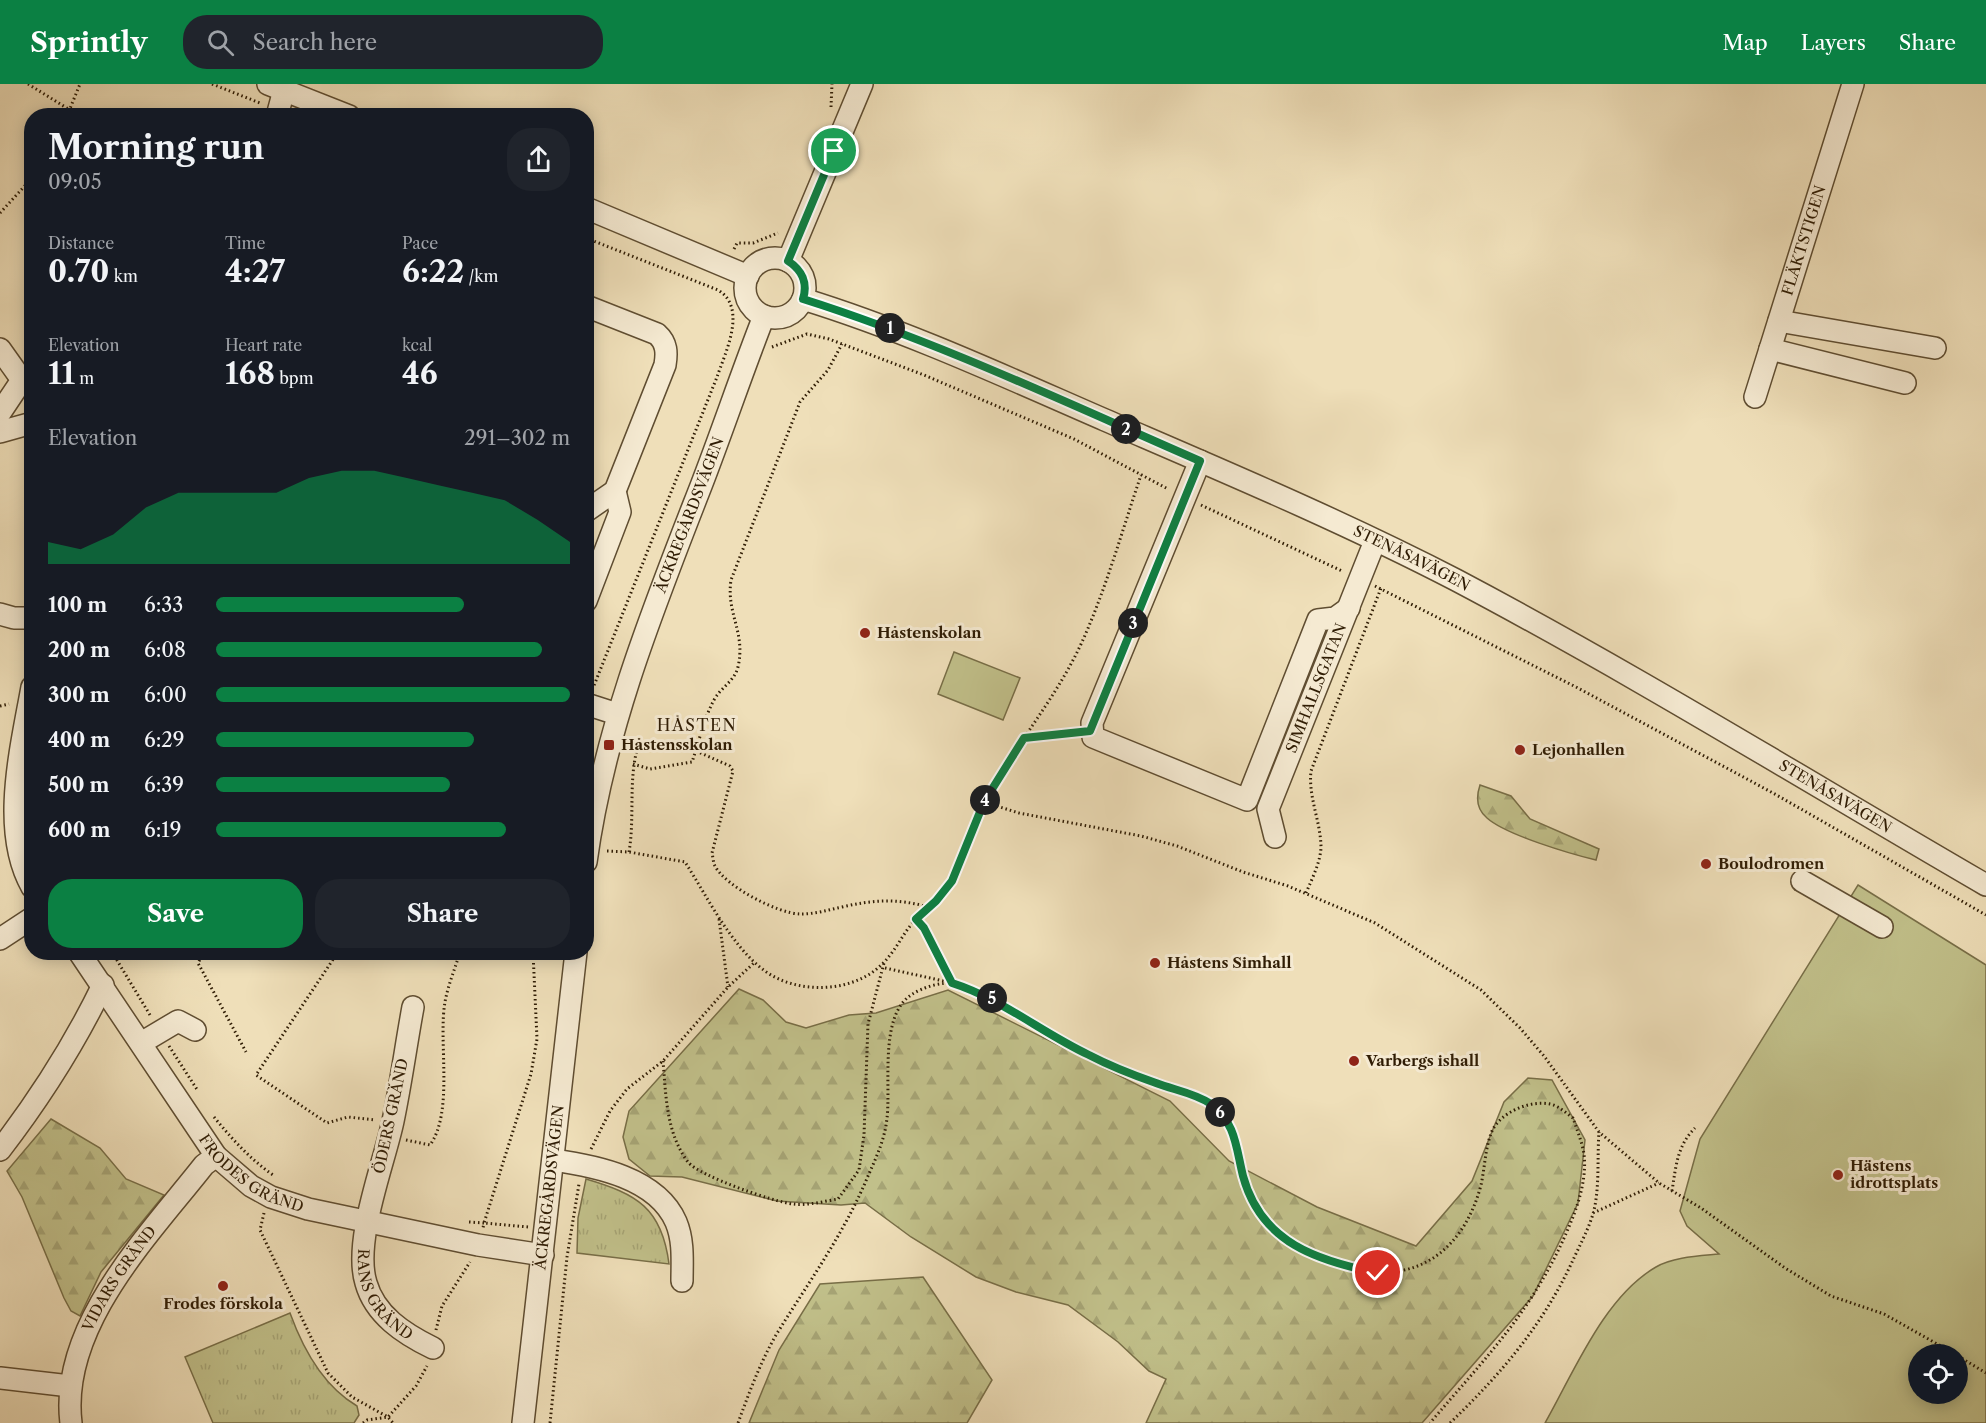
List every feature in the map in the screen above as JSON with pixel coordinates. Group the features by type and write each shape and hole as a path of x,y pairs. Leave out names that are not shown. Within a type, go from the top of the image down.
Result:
{"street":[{"path":"788,261 862,84"},
{"name":"FLÄKTSTIGEN","path":"1755,397 1853,84"},
{"path":"277,108 276,87 328,108"},
{"path":"594,211 748,276"},
{"path":"768,259 788,261 802,274 805,287 803,299 797,309 787,316 775,318 764,315 754,309 747,299 748,276 756,265 768,259"},
{"name":"STENÅSAVÄGEN","path":"803,299 884,326 949,352 1200,461 1376,541 1542,626 1986,885"},
{"path":"594,309 657,334 662,339 667,354 665,365 615,491 607,499 594,506"},
{"name":"ÄCKREGÅRDSVÄGEN","path":"594,857 596,796 617,714 639,649 739,388 764,315"},
{"path":"1779,321 1935,348"},
{"path":"0,349 22,380 0,413"},
{"path":"1770,349 1905,383"},
{"path":"0,432 24,422"},
{"path":"1200,461 1090,731 1097,739 1247,800 1318,620 1335,618 1349,609"},
{"path":"594,580 620,512 615,491"},
{"name":"SIMHALLSGATAN","path":"1275,837 1268,809 1376,541"},
{"path":"0,614 24,618"},
{"path":"594,706 617,714"},
{"path":"24,733 11,807 12,838 24,867"},
{"path":"1802,881 1882,927"},
{"path":"0,939 24,923"},
{"name":"FRODES GRÄND","path":"85,960 216,1156 251,1186 271,1197 368,1223 543,1255"},
{"name":"ÄCKREGÅRDSVÄGEN","path":"523,1423 575,960"},
{"path":"0,1150 33,1108 87,1017 103,985"},
{"name":"ÖDERS GRÄND","path":"368,1223 391,1129 413,1007"},
{"path":"141,1043 178,1021 195,1030"},
{"name":"VIDARS GRÄND","path":"71,1423 70,1386 84,1336 115,1279 204,1165 216,1156"},
{"path":"553,1160 619,1176 652,1192 676,1221 681,1238 682,1281"},
{"name":"RANS GRÄND","path":"368,1223 363,1268 372,1299 411,1338 433,1348"},
{"path":"0,1378 70,1386"}],"path":[{"path":"28,84 67,108"},
{"path":"71,108 80,84"},
{"path":"212,84 253,99 267,108"},
{"path":"831,112 832,84"},
{"path":"0,213 24,187"},
{"path":"718,290 737,243 753,243 775,236 783,230"},
{"path":"594,241 718,290 729,300 732,310 728,347 594,686"},
{"path":"633,764 650,770 692,762 714,699 732,681 738,667 740,636 729,604 731,580 800,402 828,370 842,344"},
{"path":"594,857 629,852 685,862 719,917 767,972 794,984 827,988 843,985 858,980 884,963 916,919 936,901 952,881 984,802 1082,642 1141,475"},
{"path":"1306,893 1318,864 1321,847 1311,790 1311,771 1380,588"},
{"path":"1024,738 1090,731"},
{"path":"628,736 638,746 633,764 634,798 629,852"},
{"path":"696,751 730,766 734,771 712,853 714,865 742,891 762,902 797,915 884,899 927,907"},
{"path":"984,802 1019,813 1141,836 1177,846 1306,893 1375,923 1481,990 1545,1056 1599,1132 1659,1183 1701,1208 1785,1268 1831,1296 1884,1314 1937,1344"},
{"path":"719,917 728,987"},
{"path":"916,919 924,928 952,983"},
{"path":"116,960 203,1101"},
{"path":"200,960 198,963 246,1052"},
{"path":"333,960 256,1075 327,1123 348,1117 391,1129 430,1145 437,1136 445,1077 445,1003 458,960"},
{"path":"484,1223 531,1074 537,1031 533,960"},
{"path":"663,1061 666,1105 674,1136 689,1164 725,1184 794,1205 838,1199 859,1170 864,1135 868,1024 885,968 884,963"},
{"path":"885,968 952,983 992,998 1060,1041 1090,1056 1210,1104 1231,1126 1244,1178 1257,1208 1272,1230 1296,1248 1351,1268 1378,1273 1407,1269 1429,1262 1450,1246 1470,1213 1480,1187 1492,1131 1508,1113 1530,1106 1551,1104 1573,1118 1584,1153 1583,1178 1573,1217 1562,1243 1542,1284 1518,1319 1430,1423"},
{"path":"738,1423 774,1338 835,1243 858,1200 880,1150 887,1120 888,1056 896,1014 902,1003 911,995 926,988 952,983"},
{"path":"210,1111 234,1142 259,1165 280,1179 265,1206 260,1230 328,1373 352,1397 388,1417 393,1423"},
{"path":"1672,1191 1677,1158 1683,1140 1695,1128"},
{"path":"1450,1423 1488,1388 1538,1324 1564,1280 1593,1213 1599,1132"},
{"path":"1593,1213 1659,1183"},
{"path":"458,1220 570,1232"},
{"path":"1968,1362 1986,1372"}],"green space":[{"path":"954,652 1020,678 1003,720 938,694"},
{"path":"1480,785 1511,796 1530,819 1599,849 1596,860 1539,843 1496,824 1483,814 1479,807"},
{"name":"Hästens idrottsplats","path":"1858,885 1986,965 1986,1423 1545,1423 1592,1337 1621,1297 1637,1280 1670,1261 1719,1254 1687,1226 1680,1211 1700,1139"},
{"path":"739,989 763,1000 786,1022 806,1028 849,1015 876,1013 948,990 1170,1101 1229,1161 1317,1207 1416,1246 1472,1181 1504,1102 1528,1078 1552,1080 1585,1140 1578,1203 1533,1296 1422,1423 1146,1423 1166,1379 1149,1371 1118,1342 1068,1305 1016,1292 976,1277 911,1237 865,1203 841,1205 777,1201 682,1177 650,1176 629,1159 623,1137 629,1111"},
{"path":"51,1119 100,1148 126,1179 164,1195 101,1272 80,1316 71,1311 64,1298 22,1197 7,1171"},
{"path":"586,1179 620,1191 644,1206 660,1229 666,1245 669,1264 577,1253 578,1218"},
{"path":"923,1277 992,1380 967,1423 749,1423 779,1350 820,1284"},
{"path":"290,1313 301,1340 316,1366 334,1388 357,1406 359,1415 354,1423 213,1423 185,1357"}],"place":[{"name":"Håstenskolan","path":"865,633"},
{"name":"Håstensskolan","path":"609,745"},
{"name":"Lejonhallen","path":"1520,750"},
{"name":"Boulodromen","path":"1706,864"},
{"name":"Håstens Simhall","path":"1155,963"},
{"name":"Varbergs ishall","path":"1354,1061"},
{"name":"Hästens idrottsplats","path":"1838,1175"},
{"name":"Frodes förskola","path":"223,1286"}],"district":[{"name":"HÅSTEN","path":"697,725"}],"route":[{"path":"834,151 788,261 802,274 805,287 803,299 884,326 949,352 1200,461 1090,731 1074,731 1035,739 1024,738 984,802 952,881 944,893 916,919 924,928 952,983 992,998 1060,1041 1090,1056 1156,1084 1197,1096 1210,1104 1223,1115 1231,1126 1244,1178 1257,1208 1272,1230 1296,1248 1324,1260 1378,1273"}]}
